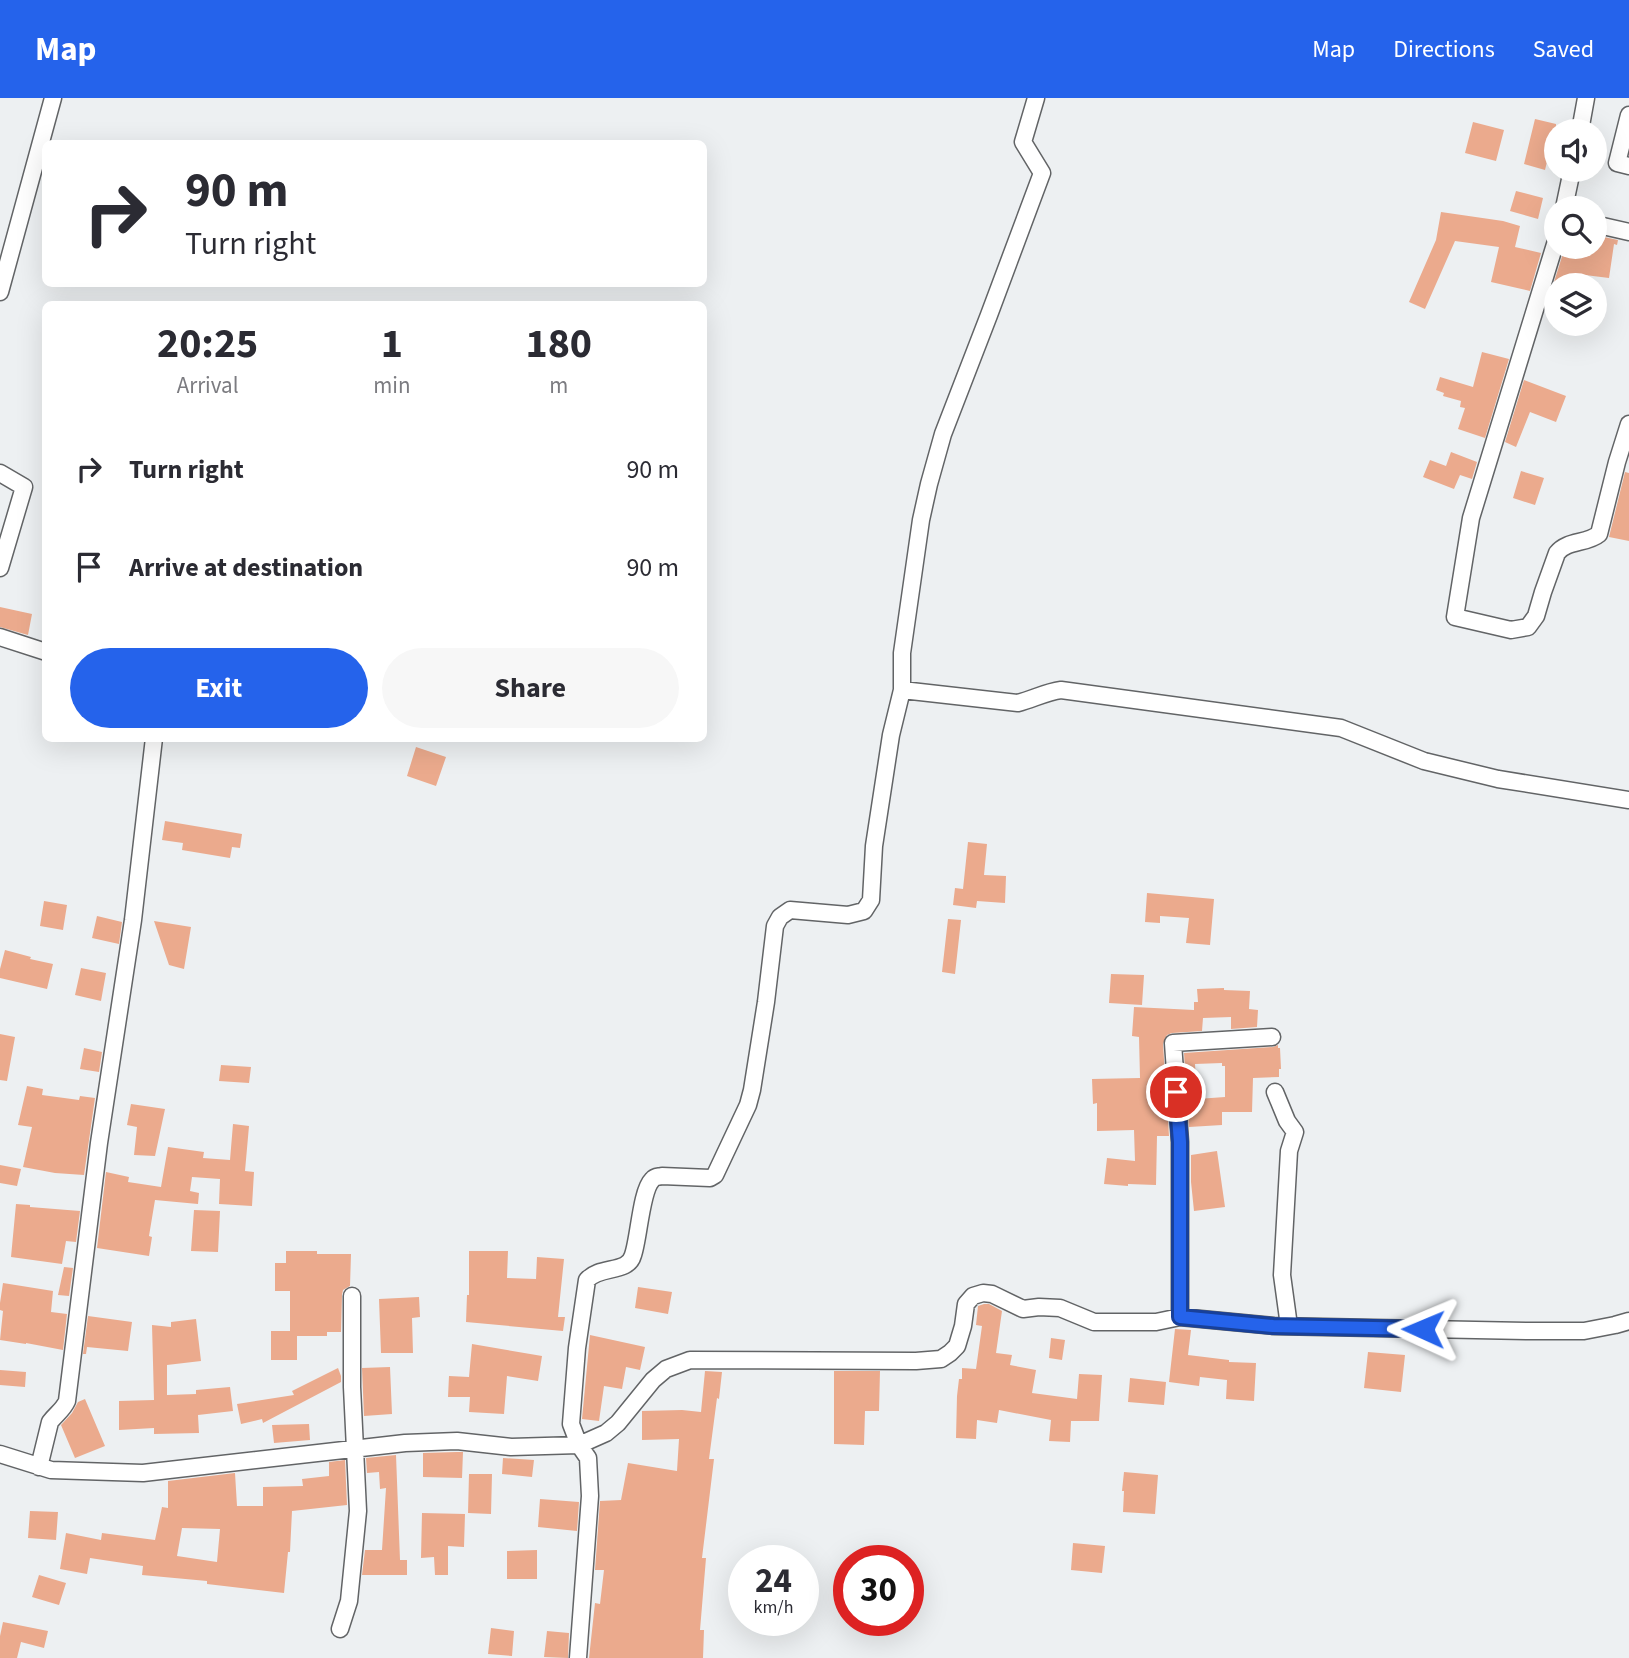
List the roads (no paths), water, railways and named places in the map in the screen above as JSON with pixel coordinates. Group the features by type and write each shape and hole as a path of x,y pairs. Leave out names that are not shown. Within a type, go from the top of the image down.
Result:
{"street":[{"path":"0,292 53,98"},
{"path":"578,1658 590,1496 588,1458 579,1445 571,1424 577,1348 587,1280 600,1271 630,1263 650,1181 662,1176 710,1178 715,1175 748,1105 752,1090 775,926 780,917 790,910 848,915 864,911 871,900 876,834 891,735 902,690 902,653 921,520 943,434 1042,173 1023,142 1036,98"},
{"path":"1582,119 1586,98"},
{"path":"1629,115 1617,163 1629,166"},
{"path":"1607,227 1629,232"},
{"path":"1550,259 1471,518 1455,618 1511,629 1528,626 1536,617 1560,548 1599,534 1616,462 1629,424"},
{"path":"0,473 24,487 0,568"},
{"path":"0,637 42,651"},
{"path":"902,690 1018,703 1061,690 1341,728 1424,761 1498,779 1629,800"},
{"path":"39,1467 50,1422 64,1409 67,1401 99,1143 133,920 154,742"},
{"path":"1180,1317 1180,1142 1173,1043 1272,1037"},
{"path":"1275,1092 1287,1121 1295,1132 1289,1152 1282,1275 1290,1326"},
{"path":"0,1454 39,1467 64,1471 143,1473 405,1443 457,1441 511,1447 579,1445 606,1433 618,1423 653,1380 666,1369 690,1360 941,1359 957,1346 966,1304 973,1296 983,1293 992,1294 1023,1310 1039,1307 1060,1308 1094,1322 1156,1322 1180,1317 1290,1326 1584,1331 1629,1321"},
{"path":"341,1629 349,1601 358,1511 352,1387 352,1296"}]}
